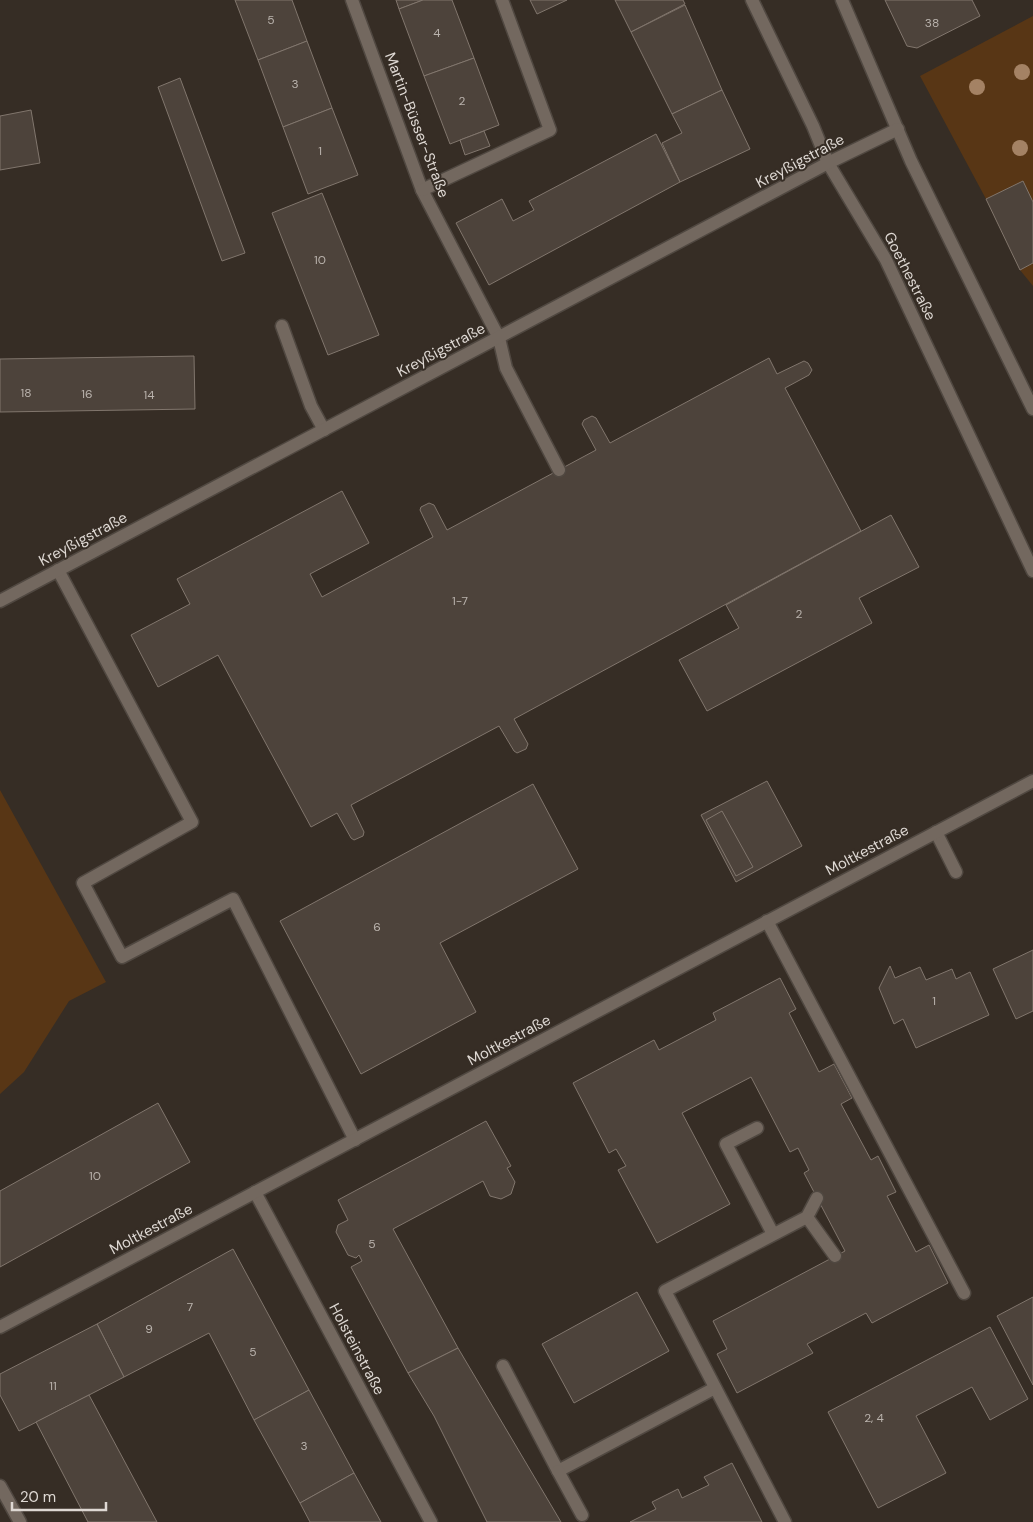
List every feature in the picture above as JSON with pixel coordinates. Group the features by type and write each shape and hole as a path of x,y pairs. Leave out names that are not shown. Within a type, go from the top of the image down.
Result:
{"street":[{"name":"Martin-Büsser-Straße","path":"352,0 422,190 499,338 506,368 559,470"},
{"path":"422,190 550,130 502,0"},
{"name":"Goethestraße","path":"752,0 813,126 828,163 886,260 1033,571"},
{"path":"842,0 911,161 1033,409"},
{"name":"Kreyßigstraße","path":"0,601 828,163 898,129"},
{"path":"282,326 312,406 324,430"},
{"path":"58,570 192,822 83,883 122,957 233,899 355,1140"},
{"name":"Moltkestraße","path":"0,1327 1033,781"},
{"path":"936,832 956,872"},
{"path":"767,922 964,1293"},
{"path":"757,1128 726,1144 773,1234"},
{"name":"Holsteinstraße","path":"255,1192 431,1522"},
{"path":"785,1522 665,1291 807,1217 817,1198"},
{"path":"807,1217 835,1256"},
{"path":"503,1366 582,1515"},
{"path":"558,1471 715,1388"},
{"path":"0,1486 20,1522"}],"shaded area":[{"path":"1033,16 1033,286 1020,270 986,199 920,76"},
{"path":"0,790 106,982 69,1001 24,1072 0,1094"}],"building":[{"path":"235,0 292,0 307,41 258,60"},
{"path":"396,0 423,0 399,9"},
{"path":"423,0 452,0 474,58 424,76 399,9"},
{"path":"530,0 567,0 537,14"},
{"path":"615,0 683,0 685,4 631,32"},
{"path":"885,0 972,0 980,16 917,48 907,46"},
{"path":"685,5 722,90 672,114 631,32"},
{"path":"307,41 332,108 283,127 258,60"},
{"path":"474,58 499,125 450,144 424,76"},
{"path":"180,78 245,253 222,261 158,87"},
{"path":"722,90 750,149 680,182 662,143 682,133 672,114"},
{"path":"332,108 358,175 308,194 283,127"},
{"path":"31,110 40,163 0,170 0,116"},
{"path":"484,131 490,146 465,155 460,140"},
{"path":"656,134 680,182 489,285 456,223 502,199 513,221 534,210 529,201"},
{"path":"1023,181 1033,202 1033,263 1020,270 986,199"},
{"path":"322,193 379,335 328,355 272,213"},
{"path":"194,356 195,409 0,412 0,359"},
{"path":"769,358 777,374 804,361 808,363 812,370 809,375 785,388 861,531 514,719 528,744 526,749 517,753 514,751 499,726 351,805 364,832 363,836 354,840 337,813 311,827 218,655 158,687 131,635 190,604 177,579 342,491 369,543 310,574 322,597 433,537 420,510 421,507 429,503 434,505 447,530 596,450 582,424 584,420 592,416 596,418 610,443"},
{"path":"891,515 919,567 859,598 872,623 707,711 679,660 739,628 726,605"},
{"path":"767,781 802,846 736,882 701,815"},
{"path":"533,784 578,869 440,943 476,1012 361,1074 280,921"},
{"path":"722,811 753,867 736,876 706,820"},
{"path":"1033,950 1033,1011 1016,1019 993,969"},
{"path":"890,966 895,978 920,967 926,980 952,969 956,979 970,972 989,1015 916,1048 903,1019 894,1024 879,988"},
{"path":"780,978 796,1009 789,1013 819,1072 834,1064 852,1098 841,1104 871,1160 878,1156 896,1192 887,1196 916,1252 929,1245 948,1283 872,1323 866,1313 807,1344 813,1353 737,1393 717,1354 727,1349 713,1321 845,1251 804,1173 809,1170 798,1148 790,1152 751,1077 682,1113 730,1204 657,1243 618,1170 626,1166 616,1149 609,1153 573,1083 654,1040 659,1050 716,1020 713,1013"},
{"path":"158,1103 190,1162 0,1267 0,1191"},
{"path":"486,1121 511,1166 507,1168 515,1182 511,1194 501,1199 490,1196 483,1181 393,1229 458,1348 408,1373 351,1267 362,1261 359,1255 356,1258 348,1255 336,1232 338,1225 348,1220 338,1200"},
{"path":"233,1249 309,1390 254,1420 209,1333 124,1377 97,1324"},
{"path":"637,1292 669,1351 574,1403 542,1344"},
{"path":"1033,1297 1033,1385 997,1316"},
{"path":"97,1324 124,1377 19,1431 0,1395 0,1374"},
{"path":"990,1327 1028,1399 990,1420 972,1387 916,1416 946,1473 878,1508 828,1412"},
{"path":"458,1348 561,1522 487,1522 434,1416 408,1373"},
{"path":"309,1390 354,1473 300,1503 254,1420"},
{"path":"89,1395 157,1522 88,1522 36,1422"},
{"path":"732,1463 762,1522 630,1522 656,1509 652,1502 678,1489 682,1498 709,1485 704,1477"},
{"path":"354,1473 381,1522 310,1522 300,1503"}]}
